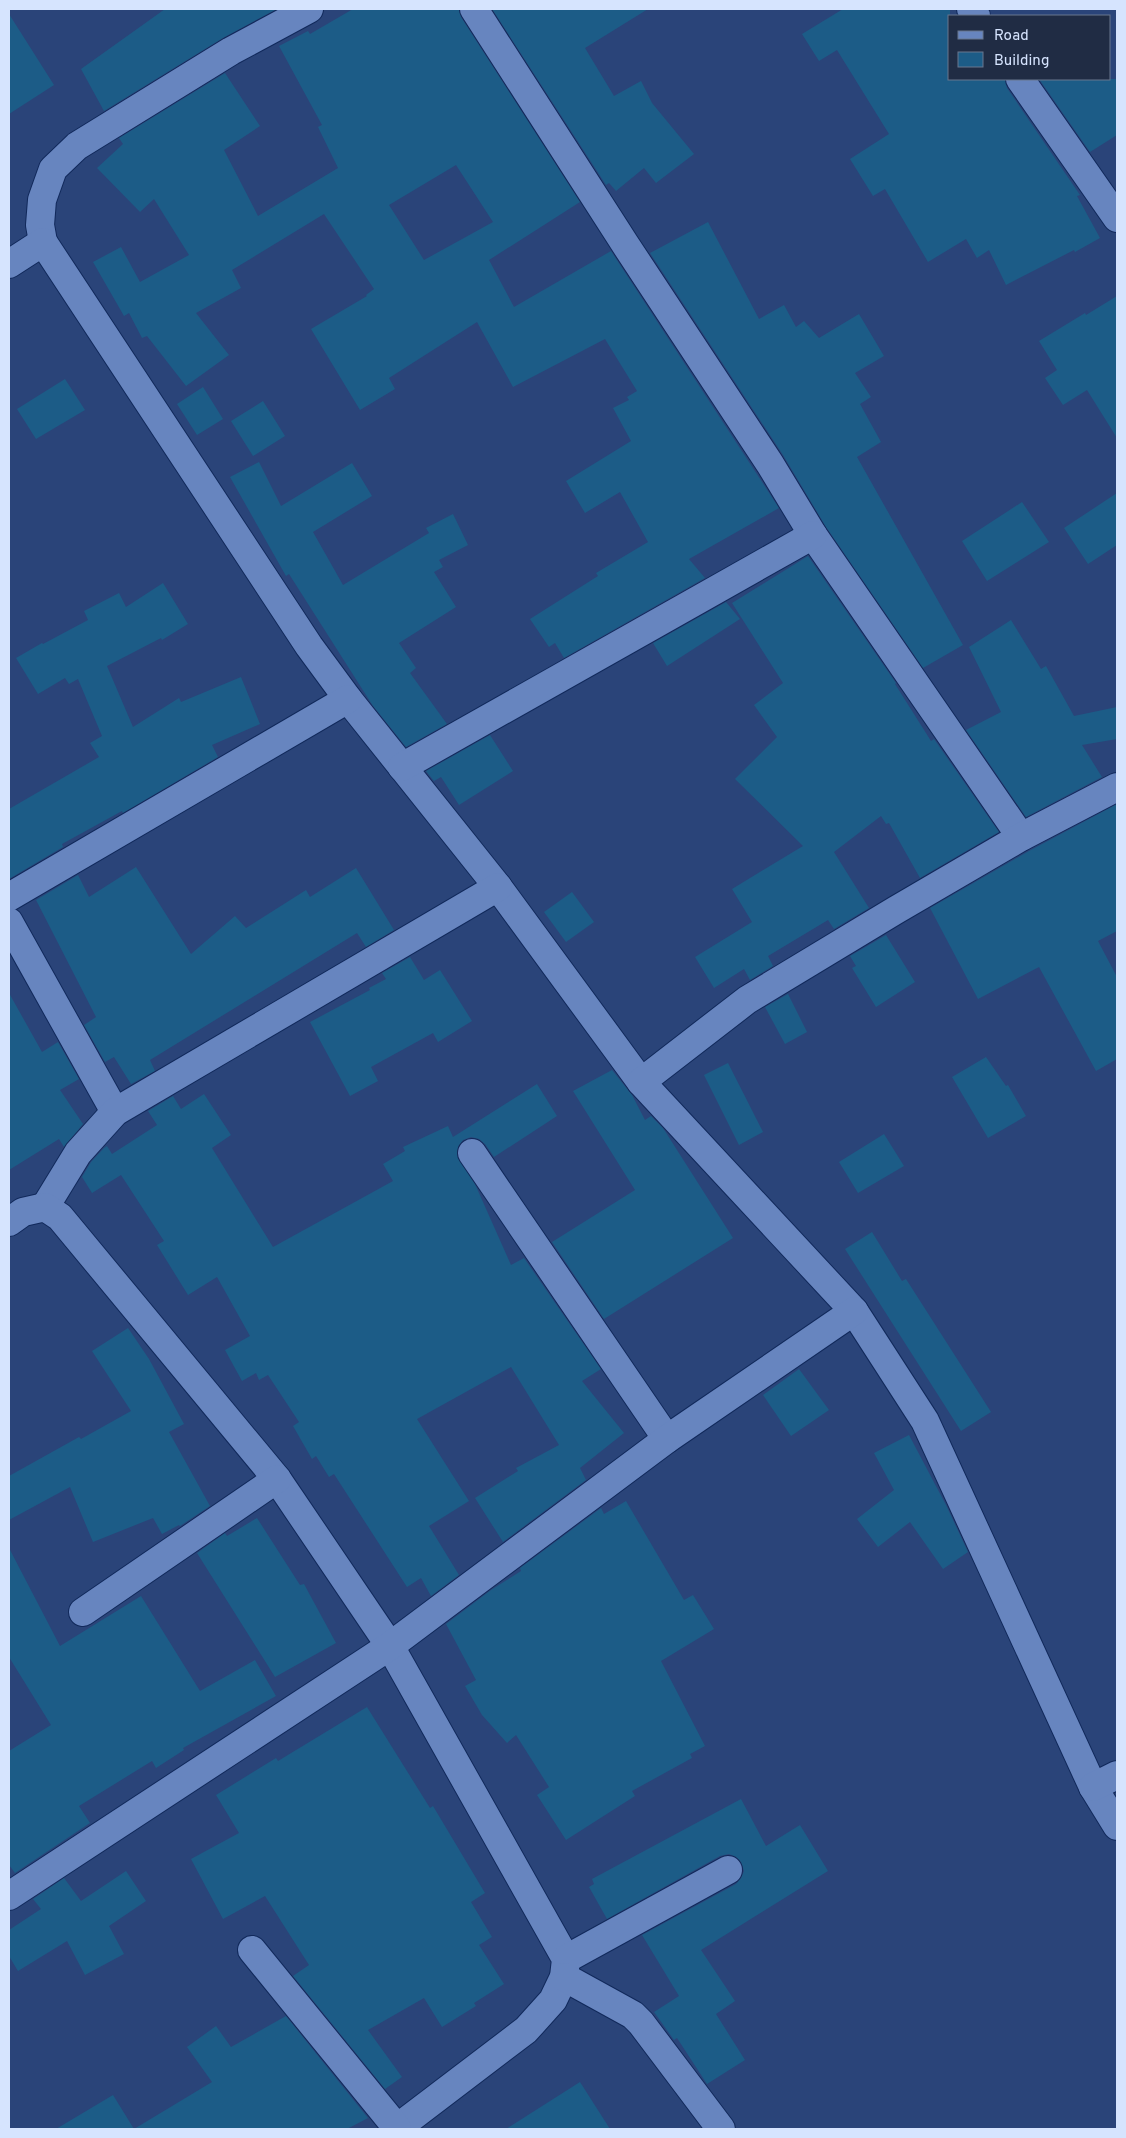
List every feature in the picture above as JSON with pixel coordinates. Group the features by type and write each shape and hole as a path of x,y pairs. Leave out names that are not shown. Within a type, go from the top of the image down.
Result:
{"street":[{"path":"309,9 231,51 77,146 53,169 42,200 40,225 43,242 304,638 348,699 498,887 641,1082 854,1311 925,1421 1093,1787 1117,1826"},
{"path":"474,9 625,244 770,464 813,534 1020,837"},
{"path":"1021,80 1117,218"},
{"path":"9,264 43,242"},
{"path":"402,767 813,534"},
{"path":"9,897 348,699"},
{"path":"641,1082 747,1000 1020,837 1117,787"},
{"path":"9,1222 23,1212 45,1207 78,1153 115,1112 498,887"},
{"path":"9,922 115,1112"},
{"path":"472,1153 667,1439"},
{"path":"45,1207 60,1217 277,1479 390,1646 565,1968 633,2015 721,2129"},
{"path":"9,1896 390,1646 667,1439 854,1311"},
{"path":"83,1612 277,1479"},
{"path":"1093,1787 1117,1775"},
{"path":"252,1950 396,2129 526,2030 553,2000 565,1968 728,1870"}],"building":[{"path":"165,9 277,9 223,38 104,111 81,69"},
{"path":"353,9 459,9 461,17 580,202 489,260 514,307 611,251 779,508 689,559 705,578 564,658 555,643 549,647 530,619 598,576 596,573 648,542 620,492 585,513 566,481 631,441 613,408 629,400 627,397 637,391 605,339 513,387 477,322 389,378 395,389 360,410 311,329 367,296 374,289 324,214 232,270 241,288 196,313 229,355 186,386 147,336 142,338 129,313 124,316 93,262 121,247 140,282 189,255 154,199 140,212 97,168 123,144 119,138 225,73 260,126 224,150 258,216 338,168 318,127 322,125 279,46 308,31 310,34","holes":["456,165 493,222 424,260 389,205"]},
{"path":"492,9 648,9 585,48 614,96 641,81 652,103 694,154 656,183 644,168 616,191 609,183 606,185"},
{"path":"843,9 950,9 950,15 948,15 948,80 1005,80 1007,88 1080,195 1077,196 1100,238 1006,285 989,250 977,258 966,239 928,262 885,189 873,196 850,159 889,134 837,50 819,61 802,34"},
{"path":"9,14 54,85 9,114"},
{"path":"1117,79 1117,135 1090,152 1040,80"},
{"path":"708,222 759,319 784,305 796,327 804,321 819,338 859,314 884,356 855,373 871,397 860,404 881,442 857,457 963,645 923,668 826,527 783,455 650,253"},
{"path":"1117,296 1117,438 1087,390 1063,405 1045,378 1057,370 1039,341"},
{"path":"65,379 85,410 36,439 17,409"},
{"path":"203,387 223,419 197,435 177,404"},
{"path":"263,401 285,436 253,456 231,421"},
{"path":"259,462 281,506 352,463 372,496 313,532 343,585 429,533 426,528 453,514 468,545 439,560 443,567 434,572 456,607 399,643 416,668 410,673 447,724 406,747 373,706 289,574 286,576 230,477"},
{"path":"1117,493 1117,545 1088,564 1064,528"},
{"path":"1022,502 1049,542 987,581 962,541"},
{"path":"808,556 896,683 931,741 934,739 999,832 920,878 889,823 886,824 881,816 834,852 869,908 834,929 828,920 768,956 773,966 750,980 744,969 714,988 695,957 752,922 732,889 803,846 735,779 777,737 754,705 783,683 732,603"},
{"path":"163,583 188,624 162,640 161,638 107,666 133,727 179,698 181,702 241,677 260,724 212,745 218,757 123,813 122,811 62,844 63,847 9,879 9,809 99,757 90,743 102,736 78,679 69,684 65,678 38,694 16,658 88,620 84,611 119,593 126,607"},
{"path":"726,602 740,619 667,666 653,643"},
{"path":"1011,620 1041,669 1046,666 1074,716 1117,707 1117,739 1082,745 1102,777 1026,817 966,730 1001,712 969,647"},
{"path":"490,735 513,771 459,805 441,777 434,781 426,771"},
{"path":"1117,804 1117,931 1098,941 1117,977 1117,1059 1096,1071 1039,967 978,999 930,908 1029,851"},
{"path":"136,867 191,954 235,916 246,928 306,890 310,897 356,868 394,930 366,947 357,933 150,1060 155,1071 131,1084 114,1057 105,1062 84,1025 96,1017 36,900 78,875 89,897"},
{"path":"572,892 594,922 566,942 544,912"},
{"path":"886,935 915,982 876,1007 852,968 856,966 850,956"},
{"path":"410,957 424,980 440,970 472,1021 438,1042 433,1033 371,1067 378,1081 350,1096 310,1022 370,990 369,988 386,979 382,973"},
{"path":"9,993 42,1052 58,1042 79,1079 60,1090 83,1124 64,1147 59,1139 9,1170"},
{"path":"788,994 807,1032 785,1044 765,1007"},
{"path":"986,1057 1006,1086 1008,1085 1026,1116 988,1138 952,1077"},
{"path":"728,1063 763,1132 739,1145 704,1075"},
{"path":"612,1070 632,1095 645,1120 651,1116 663,1128 733,1238 604,1319 552,1242 635,1190 573,1091"},
{"path":"537,1084 557,1116 494,1157 485,1144 479,1139 471,1137 463,1140 458,1147 457,1155 475,1184 511,1265 524,1258 601,1369 582,1381 624,1433 580,1468 586,1480 503,1542 475,1498 518,1471 516,1468 559,1445 511,1367 417,1419 469,1501 429,1526 459,1575 431,1596 421,1578 407,1587 334,1474 329,1477 316,1456 312,1459 293,1426 299,1422 268,1375 259,1380 256,1373 242,1381 225,1350 250,1336 217,1277 188,1295 157,1245 164,1241 121,1175 92,1193 82,1177 91,1162 104,1148 107,1146 112,1154 157,1125 148,1111 173,1096 181,1109 204,1094 231,1135 212,1148 273,1247 393,1181 383,1164 405,1151 403,1147 448,1126 453,1137"},
{"path":"884,1134 904,1166 858,1193 839,1162"},
{"path":"872,1232 902,1281 906,1279 991,1412 961,1431 845,1249"},
{"path":"128,1328 149,1359 184,1424 169,1432 210,1506 180,1526 162,1534 153,1518 93,1542 70,1487 9,1520 9,1476 79,1437 81,1439 131,1411 92,1351"},
{"path":"799,1369 829,1410 791,1436 763,1395"},
{"path":"909,1435 946,1505 968,1552 943,1569 910,1522 878,1547 857,1519 894,1490 874,1453"},
{"path":"626,1501 684,1600 693,1595 714,1629 661,1661 705,1746 690,1754 692,1758 632,1791 635,1796 566,1840 537,1795 549,1787 516,1735 507,1743 482,1715 465,1686 476,1680 446,1624 491,1590 521,1571 520,1568 601,1508 604,1514"},
{"path":"257,1518 300,1585 304,1584 336,1643 275,1677 197,1553 225,1533 227,1536"},
{"path":"9,1548 60,1646 141,1596 200,1691 255,1660 276,1696 183,1748 184,1750 156,1768 152,1761 79,1806 90,1823 15,1873 9,1865 9,1751 51,1725 9,1657"},
{"path":"367,1707 430,1808 433,1806 485,1893 471,1902 492,1937 479,1945 504,1984 474,2003 476,2006 442,2027 424,1998 368,2030 402,2077 385,2089 293,1976 309,1965 265,1896 223,1919 191,1859 239,1833 216,1795 276,1758 278,1761"},
{"path":"741,1799 766,1846 800,1825 828,1871 701,1950 735,2001 716,2014 745,2060 707,2084 677,2038 674,2040 654,2012 679,1996 642,1935 736,1884 744,1871 741,1862 729,1854 720,1856 607,1919 589,1887 594,1884 592,1879"},
{"path":"126,1871 146,1901 109,1926 124,1954 85,1975 67,1941 18,1971 9,1956 9,1930 41,1909 33,1899 64,1878 81,1901"},
{"path":"286,2016 368,2118 347,2129 134,2129 212,2082 187,2047 216,2026 231,2047"},
{"path":"580,2082 610,2129 506,2129"},
{"path":"113,2095 134,2129 56,2129"}]}
